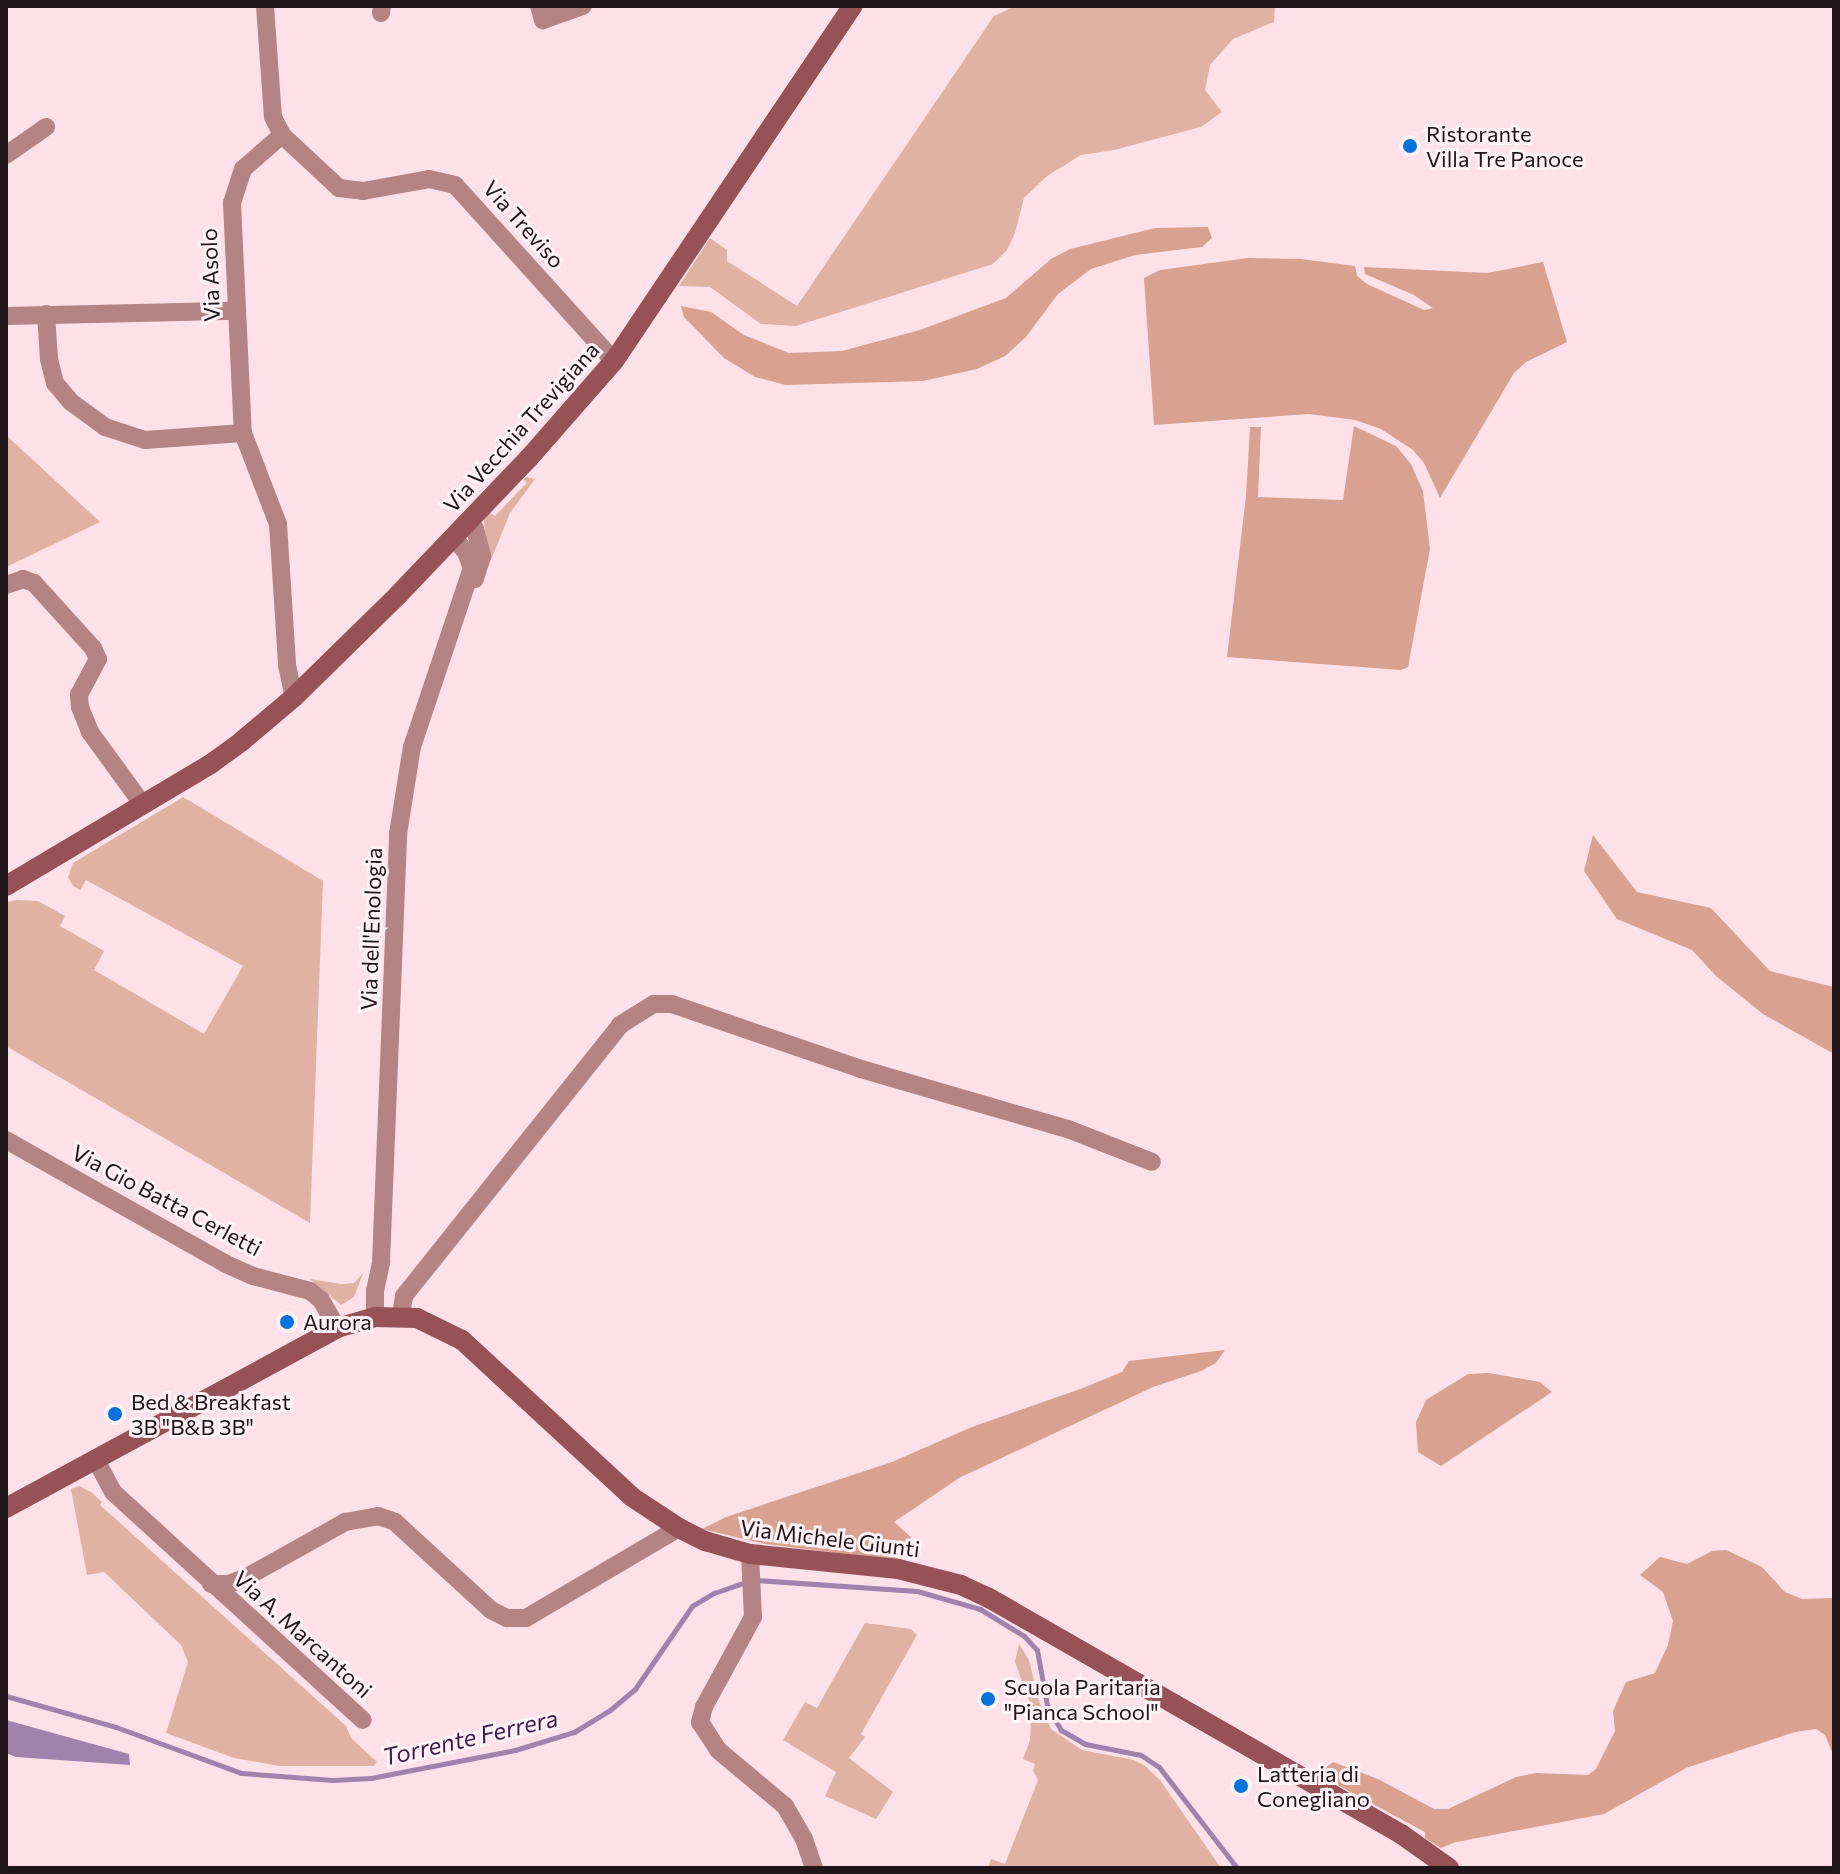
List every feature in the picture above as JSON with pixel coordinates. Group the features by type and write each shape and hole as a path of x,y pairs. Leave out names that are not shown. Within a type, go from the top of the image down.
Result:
{"street":[{"path":"265,6 273,117 282,135"},
{"path":"539,6 543,20 583,6"},
{"name":"Via Vecchia Trevigiana","path":"6,886 212,763 294,697 468,522 614,361 853,6"},
{"path":"6,155 46,127"},
{"name":"Via Asolo","path":"282,135 252,159 233,190 235,311 243,433 278,524 287,665 294,697"},
{"name":"Via Treviso","path":"282,135 339,188 363,191 429,179 455,185 614,361"},
{"path":"6,316 235,311"},
{"path":"46,314 49,359 55,383 71,402 105,427 145,440 243,433"},
{"name":"Via dell'Enologia","path":"462,606 481,565 482,556 475,529 468,522"},
{"name":"Via dell'Enologia","path":"375,1317 375,1291 381,1262 402,805 412,747 462,606 472,568 466,552 453,537"},
{"path":"6,585 23,579 34,583 93,648 98,659 79,694 80,707 90,732 143,805"},
{"path":"401,1315 404,1296 620,1025 654,1004 672,1004 861,1069 1068,1129 1152,1162"},
{"name":"Via Gio Batta Cerletti","path":"6,1140 226,1264 253,1276 310,1291 321,1300 337,1328"},
{"name":"Via dell'Enologia","path":"381,1262 401,1315"},
{"name":"Via Michele Giunti","path":"6,1508 337,1328 375,1317 401,1315 439,1326 462,1340 632,1497 752,1571 898,1569 961,1585 989,1598 1401,1834 1449,1868"},
{"name":"Via A. Marcantoni","path":"96,1460 113,1492 363,1720"},
{"name":"Via A. Marcantoni","path":"211,1584 229,1584 245,1578 345,1522 378,1516 395,1522 491,1610 507,1618 526,1618 679,1528"},
{"path":"752,1571 750,1629 704,1707 700,1722 718,1750 785,1806 804,1839 814,1868"}],"shaded area":[{"path":"1016,6 1275,6 1274,22 1233,39 1210,65 1205,90 1222,112 1201,127 1114,150 1081,155 1047,176 1024,198 1015,233 1007,250 993,264 796,326 761,324 710,287 679,286 710,238 727,250 727,261 797,306 994,16"},
{"path":"1208,227 1212,238 1202,247 1135,255 1091,269 1058,294 1026,337 1005,356 977,369 923,381 786,385 755,377 724,358 684,317 681,306 711,312 744,335 789,353 842,351 920,330 1006,298 1051,259 1070,249 1155,228"},
{"path":"1248,258 1301,259 1355,266 1357,276 1367,284 1424,310 1433,308 1414,295 1365,274 1364,267 1488,273 1543,262 1567,342 1526,362 1514,373 1440,498 1424,463 1413,450 1381,429 1355,420 1309,414 1154,425 1144,278 1160,270"},
{"path":"1354,426 1396,446 1411,464 1423,491 1430,549 1408,667 1401,670 1227,657 1246,496 1250,427 1261,427 1258,497 1343,500"},
{"path":"6,435 100,522 6,567"},
{"path":"523,479 535,479 510,513 488,567 484,520 490,513 495,516 527,483"},
{"path":"183,797 323,881 310,1223 6,1046 6,902 17,900 38,901 65,916 60,926 104,951 94,970 204,1034 243,966 86,880 80,890 73,886 68,877 73,863"},
{"path":"1593,835 1637,892 1711,908 1770,971 1834,987 1834,1054 1763,1014 1716,976 1692,950 1617,919 1584,871"},
{"path":"363,1273 354,1297 341,1305 310,1279 354,1283"},
{"path":"1225,1350 1216,1363 1201,1371 1153,1387 959,1478 894,1522 913,1539 896,1560 765,1544 702,1529 726,1517 892,1462 972,1427 1083,1388 1122,1372 1129,1361"},
{"path":"1489,1373 1540,1382 1552,1392 1441,1466 1418,1452 1416,1422 1426,1400 1468,1374"},
{"path":"79,1486 91,1492 102,1502 100,1505 346,1726 351,1738 377,1762 373,1766 280,1766 234,1758 166,1733 188,1662 181,1645 104,1572 87,1575 71,1489"},
{"path":"1726,1550 1762,1567 1785,1592 1802,1599 1834,1598 1834,1757 1825,1735 1816,1729 1795,1732 1686,1768 1604,1814 1456,1842 1441,1848 1425,1838 1425,1832 1317,1774 1333,1762 1378,1779 1434,1809 1448,1809 1516,1777 1536,1773 1588,1775 1596,1769 1615,1731 1613,1711 1626,1682 1655,1673 1668,1645 1673,1621 1663,1592 1640,1575 1660,1557 1687,1564 1712,1551"},
{"path":"865,1623 911,1629 917,1635 861,1734 865,1737 849,1758 893,1792 876,1819 825,1796 836,1772 783,1740 805,1702 817,1708"},
{"path":"1019,1644 1029,1660 1039,1701 1051,1729 1082,1750 1134,1760 1144,1765 1160,1780 1221,1868 988,1868 991,1859 1005,1864 1038,1780 1033,1770 1035,1764 1023,1759 1030,1740 1031,1721 1035,1716 1015,1662"},
{"path":"6,1720 129,1754 130,1765 16,1757 6,1753"}],"waterway":[{"name":"Torrente Ferrera","path":"756,1580 917,1591 980,1609 1024,1636 1037,1650 1047,1705 1061,1730 1085,1744 1141,1755 1159,1767 1237,1868"},
{"name":"Torrente Ferrera","path":"6,1696 116,1727 241,1773 333,1780 371,1778 515,1750 574,1732 610,1710 635,1689 692,1606 714,1593 746,1582"}],"place":[{"name":"Ristorante Villa Tre Panoce","path":"1410,146"},
{"name":"Aurora","path":"287,1322"},
{"name":"Bed & Breakfast 3B \"B&B 3B\"","path":"115,1414"},
{"name":"Scuola Paritaria \"Pianca School\"","path":"988,1699"},
{"name":"Latteria di Conegliano","path":"1241,1786"}]}
